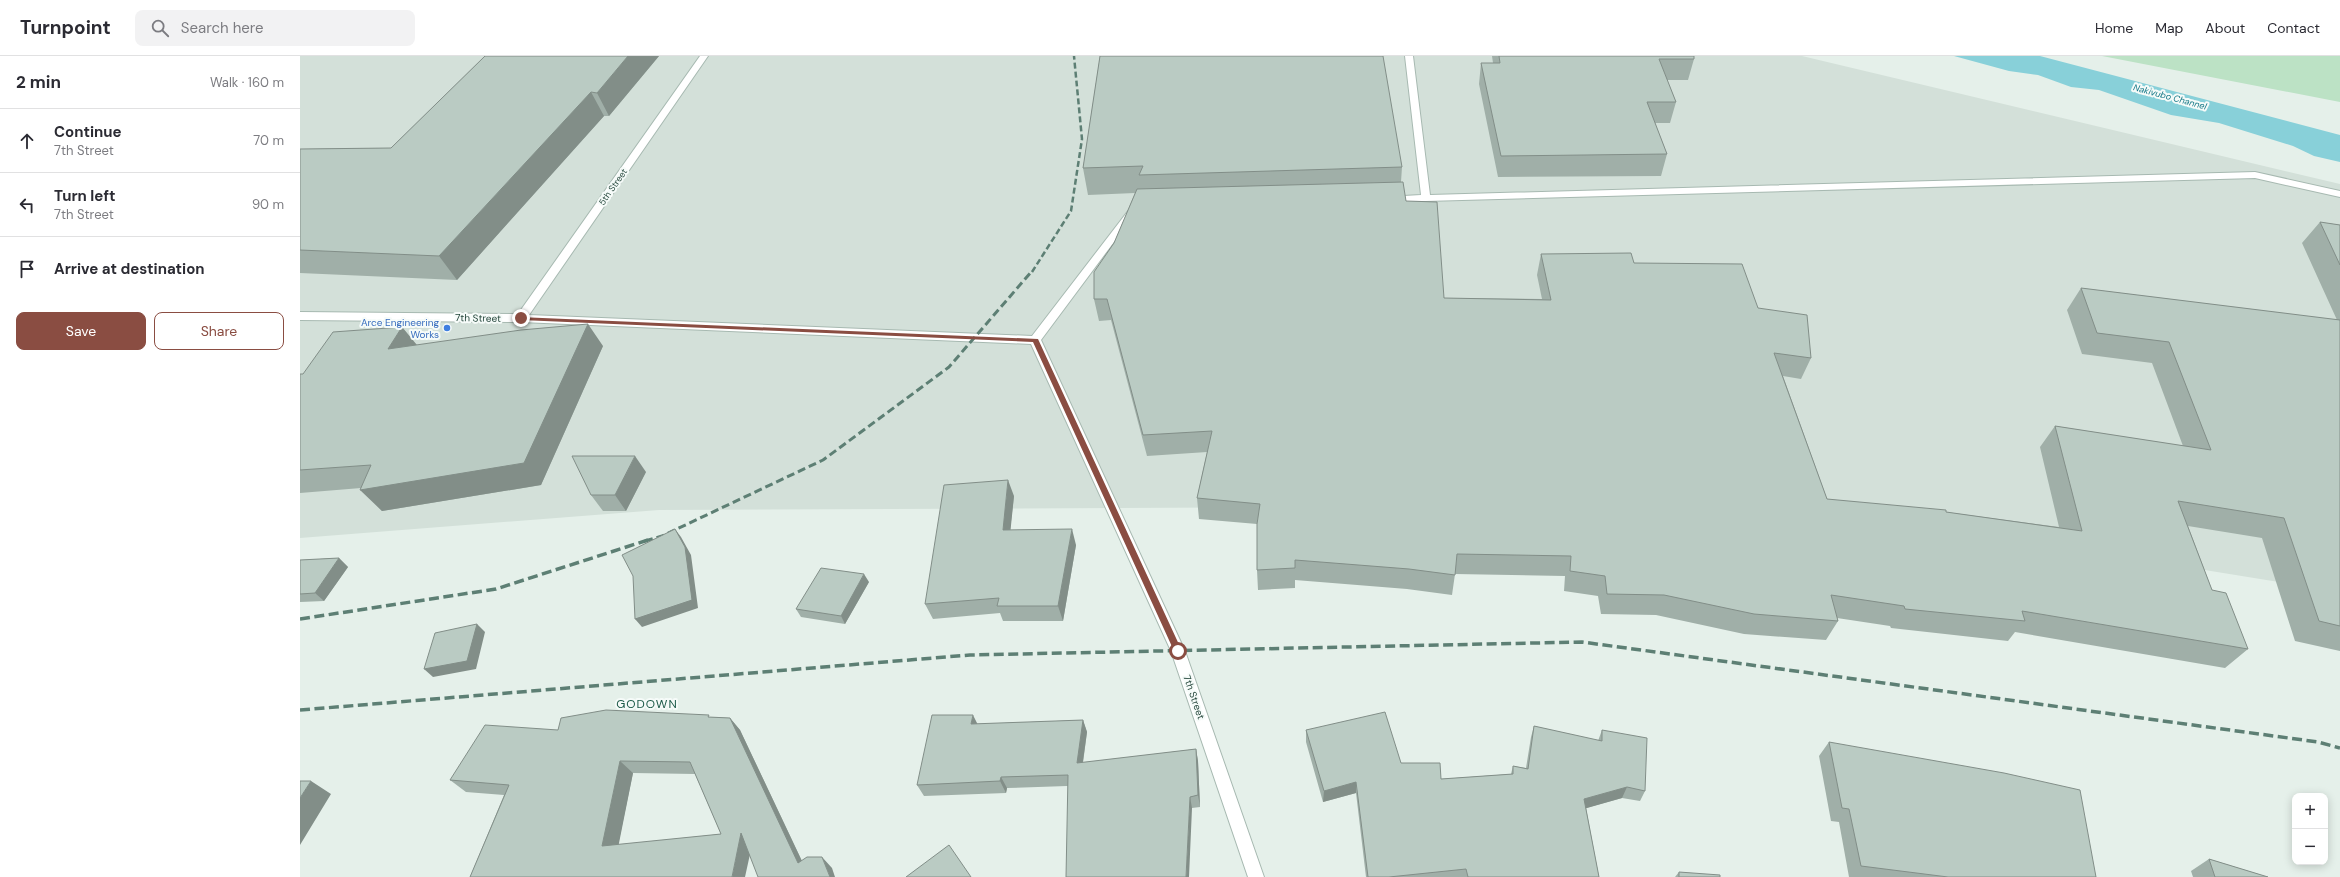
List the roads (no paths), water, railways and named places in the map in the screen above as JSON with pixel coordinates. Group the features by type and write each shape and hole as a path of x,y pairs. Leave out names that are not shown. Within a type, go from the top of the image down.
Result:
{"street":[{"name":"5th Street","path":"521,318 704,56"},
{"path":"1408,56 1426,198"},
{"path":"1379,200 2255,175 2340,194"},
{"path":"1036,340 1136,206"},
{"name":"7th Street","path":"300,316 521,318 1036,340 1178,651 1256,877"}],"water":[{"name":"Nakivubo Channel","path":"1954,56 2040,56 2340,135 2340,162 2314,156 2293,146 2219,123 2171,115 2099,90 2071,87 2038,75 2009,71"}],"railway":[{"path":"1032,272 1071,211 1082,139 1074,56"},
{"path":"645,541 662,536 823,460 949,367 1032,271"},
{"path":"300,619 496,589 648,540"},
{"path":"300,710 970,655 1582,642 2318,742 2340,748"}],"place":[{"name":"Arce Engineering Works","path":"447,328"}],"district":[{"name":"GODOWN","path":"647,704"}]}
